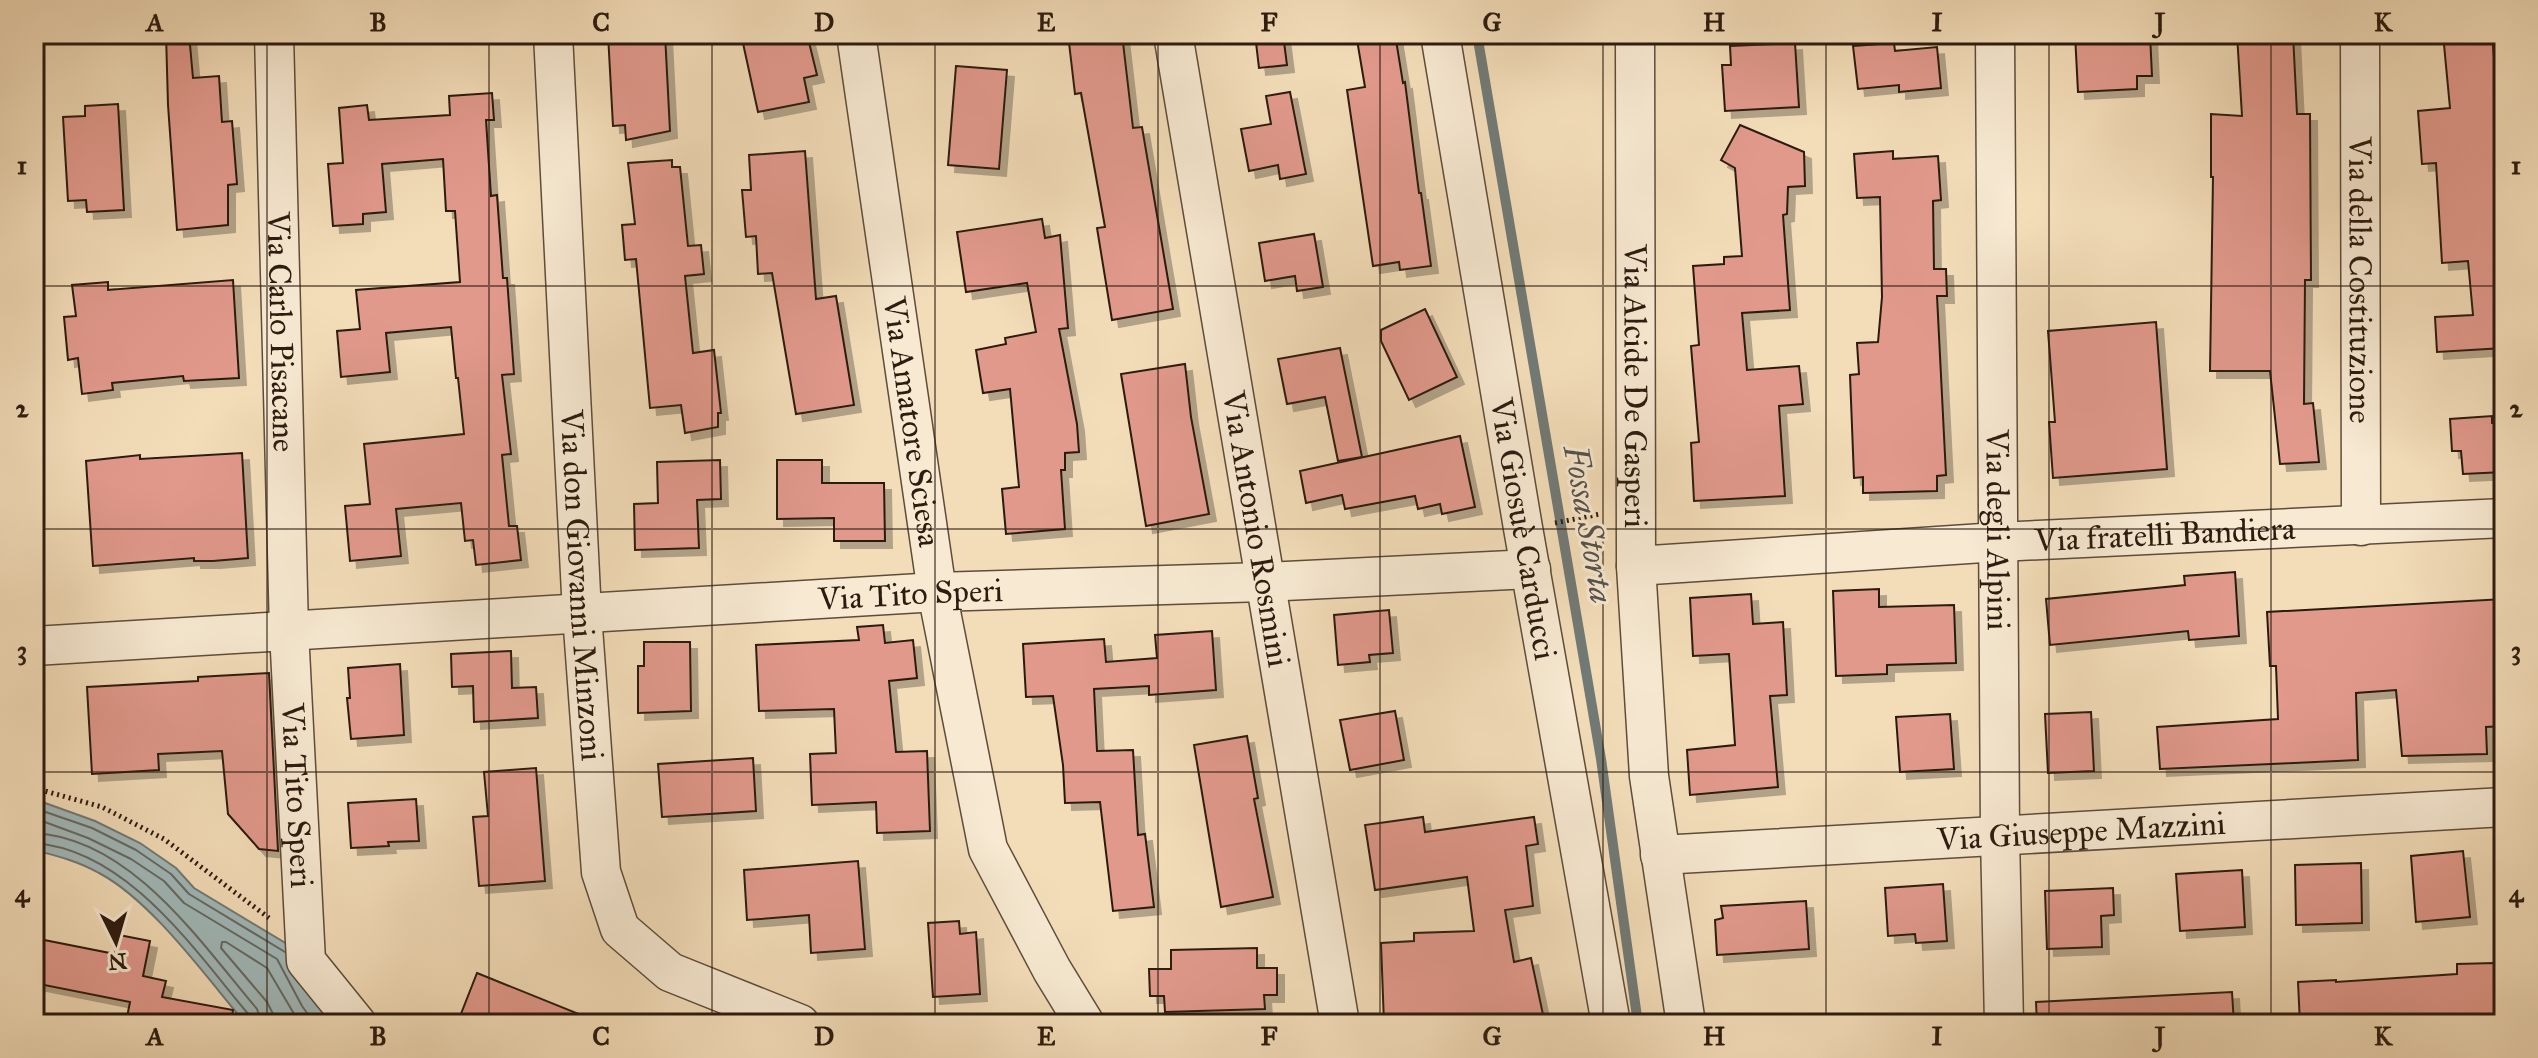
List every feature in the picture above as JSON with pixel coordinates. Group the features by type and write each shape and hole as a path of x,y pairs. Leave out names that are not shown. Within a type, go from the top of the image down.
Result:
{"street":[{"name":"Via Carlo Pisacane","path":"274,34 289,631"},
{"name":"Via don Giovanni Minzoni","path":"553,34 582,614 601,872 620,929 670,972 800,1024"},
{"name":"Via Amatore Sciesa","path":"856,34 937,592 988,849 1052,970 1085,1024"},
{"name":"Via Antonio Rosmini","path":"1173,34 1340,1024"},
{"name":"Via Giosuè Carducci","path":"1440,34 1611,1024"},
{"name":"Via Alcide De Gasperi","path":"1635,34 1636,566 1649,776 1686,1024"},
{"name":"Via degli Alpini","path":"1995,34 2004,1024"},
{"name":"Via della Costituzione","path":"2360,34 2361,526"},
{"name":"Via fratelli Bandiera","path":"1636,566 1998,542 2504,518"},
{"name":"Via Tito Speri","path":"34,646 937,592 1264,582 1531,569"},
{"name":"Via Tito Speri","path":"289,631 306,961"},
{"name":"Via Giuseppe Mazzini","path":"1660,855 2504,807"},
{"path":"306,961 357,1024"}],"path":[{"path":"1548,525 1593,514"},
{"path":"34,788 102,807 164,839 276,923 306,961"}],"water":[{"path":"34,799 95,821 140,843 176,868 194,888 292,947 338,1024 246,1024 177,941 139,902 91,869 34,850"}],"building":[{"path":"166,34 189,34 193,78 219,76 222,122 232,121 237,184 228,185 228,225 177,230"},
{"path":"608,34 665,34 670,131 626,140 625,125 613,126"},
{"path":"741,34 807,34 817,75 804,78 809,102 758,112"},
{"path":"1068,34 1122,34 1133,128 1142,127 1173,309 1112,320 1097,228 1105,227 1081,93 1075,94"},
{"path":"1255,34 1283,34 1287,65 1259,68"},
{"path":"1356,34 1395,34 1405,82 1431,266 1400,270 1399,262 1373,266 1347,90 1365,87"},
{"path":"2075,34 2150,34 2152,76 2137,76 2137,89 2078,92"},
{"path":"2237,34 2293,34 2297,114 2310,114 2311,280 2305,280 2304,404 2313,403 2319,462 2280,464 2270,371 2210,371 2211,114 2242,116"},
{"path":"2443,34 2492,34 2498,104 2504,104 2504,348 2437,352 2435,317 2473,315 2468,261 2442,263 2436,163 2422,164 2418,111 2450,108"},
{"path":"1795,43 1799,107 1725,111 1722,65 1731,65 1730,46"},
{"path":"1894,43 1895,51 1937,47 1941,88 1899,92 1899,85 1858,89 1853,46"},
{"path":"956,66 1007,70 999,169 948,165"},
{"path":"1290,92 1306,174 1280,179 1278,165 1249,171 1241,129 1271,124 1266,96"},
{"path":"492,93 494,120 486,120 491,196 497,195 514,374 502,375 511,454 502,455 509,526 517,526 521,560 476,565 473,540 465,541 461,503 396,509 401,556 350,561 345,506 370,504 364,444 464,434 451,327 386,333 390,372 341,377 337,331 360,329 356,290 460,282 455,211 446,211 443,159 382,164 386,212 363,214 363,224 333,226 328,164 343,163 339,108 367,105 369,120 450,115 449,96"},
{"path":"118,104 124,210 87,212 86,200 68,201 63,117 85,116 85,106"},
{"path":"1740,125 1804,152 1805,186 1788,187 1787,214 1783,215 1790,310 1742,313 1747,370 1799,366 1803,404 1779,406 1785,496 1694,501 1691,443 1699,442 1691,346 1699,345 1693,266 1724,264 1724,257 1742,256 1735,168 1721,160"},
{"path":"805,151 816,299 836,296 854,405 796,414 772,273 758,274 756,236 746,237 742,190 751,190 749,155"},
{"path":"1893,151 1893,159 1938,156 1941,200 1933,201 1934,269 1946,269 1947,296 1937,296 1946,475 1937,476 1937,491 1863,493 1863,477 1854,478 1850,375 1859,374 1857,343 1878,342 1882,297 1880,197 1857,198 1854,154"},
{"path":"672,160 672,167 680,167 688,246 701,245 704,274 685,276 693,353 714,350 721,413 718,413 718,427 685,433 681,405 650,408 636,259 625,260 622,225 635,224 628,163"},
{"path":"1042,219 1045,238 1060,235 1068,328 1059,329 1077,424 1079,452 1065,453 1065,470 1061,470 1065,529 1006,534 1002,489 1019,487 1010,389 983,393 976,350 1006,344 1005,338 1036,332 1027,283 966,292 957,232"},
{"path":"1314,234 1323,287 1297,291 1295,276 1265,281 1259,243"},
{"path":"233,280 239,378 184,381 183,376 112,383 113,390 82,394 78,358 68,360 64,317 76,316 72,285 108,282 108,290"},
{"path":"1425,309 1457,377 1409,400 1381,341 1381,330"},
{"path":"2156,322 2167,469 2053,478 2049,422 2055,422 2048,331"},
{"path":"1340,348 1362,457 1338,461 1325,397 1287,404 1278,359"},
{"path":"1185,364 1191,417 1209,514 1146,526 1121,374"},
{"path":"2492,416 2492,423 2504,422 2504,472 2463,474 2461,451 2452,451 2450,419"},
{"path":"1460,436 1475,507 1442,514 1440,504 1418,509 1415,496 1345,509 1342,495 1306,503 1300,471"},
{"path":"242,453 248,558 194,561 194,558 93,566 86,461 140,455 140,459"},
{"path":"720,460 721,499 697,500 699,548 635,550 634,504 658,503 657,462"},
{"path":"777,460 822,460 822,483 884,483 885,541 834,541 834,518 777,519"},
{"path":"2235,572 2239,636 2189,640 2188,631 2050,645 2046,599 2185,585 2184,576"},
{"path":"1879,589 1879,607 1954,605 1956,663 1887,665 1887,674 1836,676 1833,591"},
{"path":"1751,594 1753,624 1783,622 1787,695 1770,696 1778,787 1690,795 1687,750 1735,745 1729,654 1693,656 1690,598"},
{"path":"2504,599 2504,726 2486,727 2487,754 2402,756 2396,690 2356,693 2358,760 2160,769 2157,727 2278,719 2276,666 2270,666 2267,612"},
{"path":"1389,610 1393,653 1369,655 1370,662 1338,665 1334,615"},
{"path":"883,625 885,643 913,640 917,678 889,681 896,752 927,751 930,831 877,833 876,802 812,805 810,754 836,753 834,709 759,711 756,645 859,640 857,627"},
{"path":"1212,631 1216,690 1149,695 1149,686 1094,689 1097,751 1133,750 1138,835 1145,834 1154,907 1113,911 1100,802 1065,803 1053,696 1026,697 1023,644 1104,639 1106,662 1157,658 1155,635"},
{"path":"644,642 690,642 691,711 638,713 638,666 644,666"},
{"path":"511,651 512,688 536,687 538,718 474,722 473,686 452,687 451,654"},
{"path":"400,664 404,735 351,739 348,668"},
{"path":"269,673 278,851 259,849 228,814 222,751 158,754 159,770 92,774 87,687 198,681 198,677"},
{"path":"1395,711 1404,760 1350,770 1340,720"},
{"path":"2091,712 2094,771 2048,773 2045,714"},
{"path":"1950,714 1954,769 1900,772 1896,717"},
{"path":"1247,736 1258,798 1254,799 1273,897 1221,907 1194,745"},
{"path":"753,758 756,811 662,817 658,764"},
{"path":"536,768 545,881 479,886 473,817 488,816 484,772"},
{"path":"416,799 419,841 351,848 348,803"},
{"path":"1423,817 1425,832 1534,817 1538,844 1526,846 1533,906 1505,910 1514,962 1531,958 1545,1024 1384,1024 1381,943 1414,941 1414,933 1474,931 1467,877 1375,890 1365,825"},
{"path":"2463,851 2470,917 2416,922 2411,856"},
{"path":"858,861 865,949 811,953 809,915 747,920 744,870"},
{"path":"2361,863 2362,923 2296,925 2295,865"},
{"path":"2242,870 2245,927 2180,931 2176,874"},
{"path":"1943,884 1947,941 1916,943 1915,934 1888,936 1885,888"},
{"path":"2113,888 2114,915 2101,916 2102,947 2047,949 2045,891"},
{"path":"1806,901 1809,949 1717,955 1715,920 1723,918 1721,906"},
{"path":"959,921 960,934 976,932 980,994 933,997 928,923"},
{"path":"119,935 150,941 143,976 166,981 162,997 233,1010 231,1024 165,1024 127,1017 130,1002 34,983 39,939 115,954"},
{"path":"1257,948 1257,968 1277,968 1277,995 1264,995 1265,1009 1165,1012 1164,996 1150,996 1149,969 1171,969 1171,950"},
{"path":"2494,963 2495,1024 2458,1024 2457,1016 2399,1021 2399,1024 2300,1024 2298,982 2457,974 2457,964"},
{"path":"477,973 601,1023 601,1024 457,1024"},
{"path":"2232,992 2234,1024 2037,1024 2036,1002"}],"waterway":[{"name":"Fossa Storta","path":"1477,34 1601,759 1638,1024"}]}
